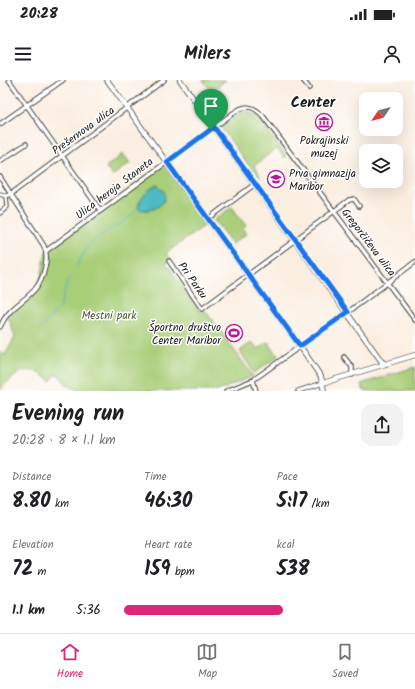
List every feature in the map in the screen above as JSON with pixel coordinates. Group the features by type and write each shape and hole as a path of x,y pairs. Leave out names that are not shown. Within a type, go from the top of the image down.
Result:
{"street":[{"path":"9,80 100,210"},
{"path":"0,124 63,80"},
{"path":"107,80 322,377 324,391"},
{"name":"Prešernova ulica","path":"6,196 11,194 164,80"},
{"path":"180,80 377,354 386,364"},
{"path":"303,80 309,88"},
{"name":"Ulica heroja Staneta","path":"46,251 100,210 243,107 252,107 263,116 294,156"},
{"path":"0,162 26,144"},
{"name":"Gregorčičeva ulica","path":"294,156 415,320"},
{"path":"0,176 46,251 44,271 38,286 29,296 9,312 0,327"},
{"path":"208,219 255,184"},
{"path":"0,194 6,196 7,207 0,213"},
{"path":"248,275 351,199 354,199 359,206"},
{"name":"Pri Parku","path":"169,262 202,309 248,275"},
{"path":"226,391 253,380 415,262"},
{"path":"373,368 376,365 377,354"},
{"path":"298,391 415,355"},
{"path":"344,357 352,367 352,375"},
{"path":"253,380 256,391"}],"green space":[{"path":"203,80 226,80 211,91"},
{"path":"246,112 257,116 286,156 284,158 277,149 274,150 254,166 260,176 257,178 221,127 239,114"},
{"path":"123,154 130,163 112,176 106,167"},
{"name":"Mestni park","path":"164,164 207,224 166,253 171,260 166,263 201,312 204,309 253,376 218,391 81,391 67,385 59,375 55,375 51,381 43,375 29,370 18,374 0,390 0,352 5,355 15,337 8,316 32,294 36,288 39,282 46,251"},
{"path":"232,207 246,226 243,229 246,234 232,244 214,220"},
{"path":"252,342 258,349 268,342 278,356 254,373 240,351"},
{"path":"415,367 415,391 364,391 361,384"}],"water":[{"path":"157,185 163,190 165,195 162,204 153,209 147,210 138,208 140,201 145,194"}],"waterway":[{"path":"76,267 91,243 122,223 138,208"},
{"path":"40,328 59,309 68,280 72,276"}],"place":[{"name":"Pokrajinski muzej","path":"324,122"},
{"name":"Prva gimnazija Maribor","path":"276,179"},
{"name":"Športno društvo Center Maribor","path":"234,333"}],"district":[{"name":"Center","path":"313,102"}],"route":[{"path":"214,127 348,312 300,346 167,162 211,130 214,127"}]}
